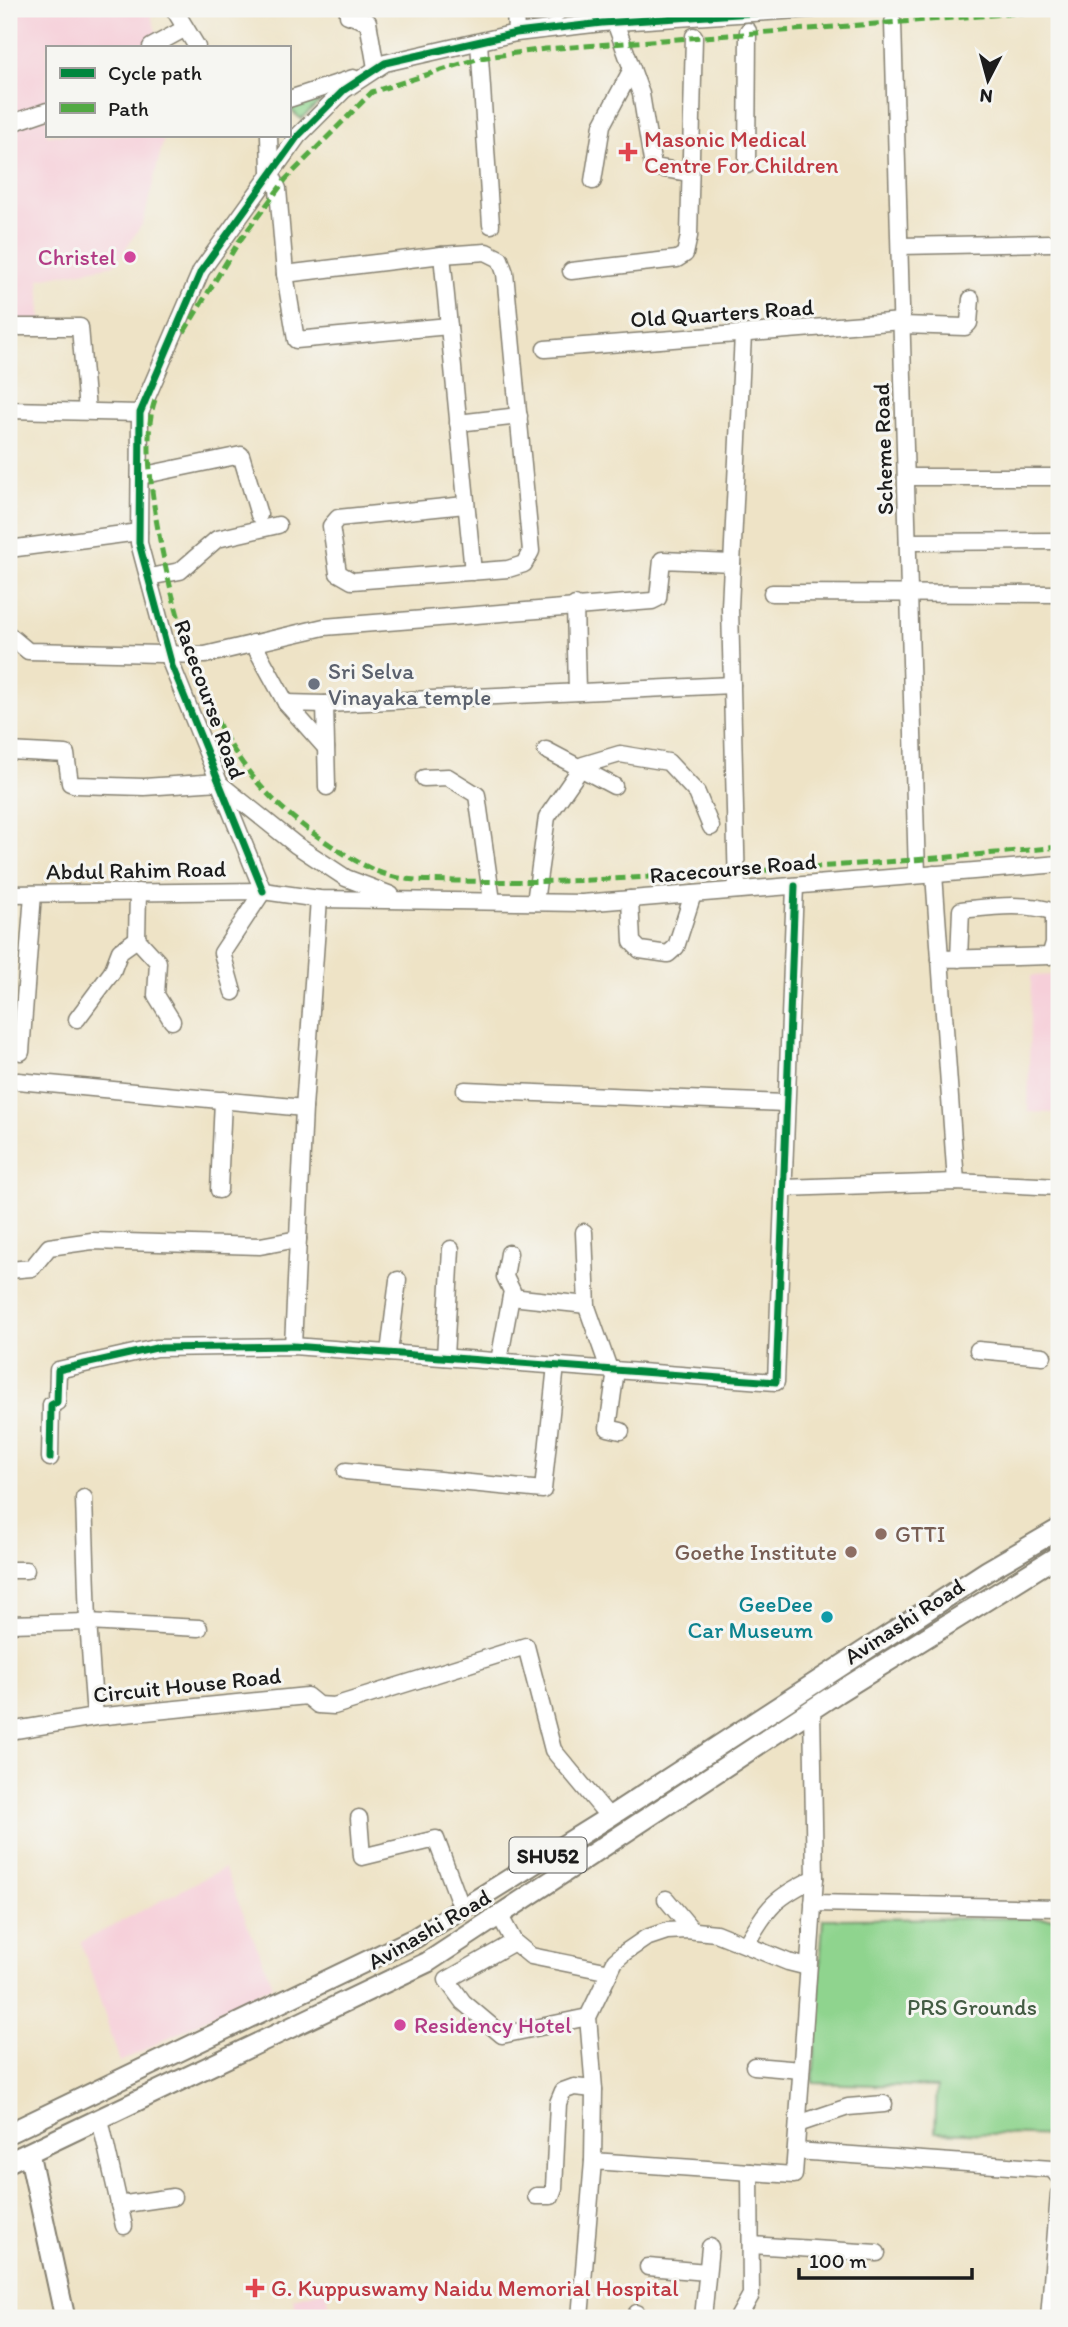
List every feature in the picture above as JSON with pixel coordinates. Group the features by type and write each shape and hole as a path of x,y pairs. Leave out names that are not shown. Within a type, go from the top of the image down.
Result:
{"main road":[{"name":"Avinashi Road","path":"9,2133 415,1938 609,1817 987,1571 1059,1529"},
{"name":"Avinashi Road","path":"9,2162 429,1962 812,1710 1059,1555"},
{"path":"29,2153 65,2318"}],"street":[{"path":"174,9 196,46"},
{"path":"290,99 370,71 369,22 348,15 348,9"},
{"name":"Racecourse Road","path":"813,9 615,22 522,32 385,63 370,71 308,125 270,171 201,271 140,413 139,532 168,652 263,891 319,899 535,902 630,899 1059,864"},
{"path":"522,32 522,10 556,13"},
{"path":"615,22 641,94 653,167 690,173"},
{"name":"Scheme Road","path":"893,22 917,875"},
{"path":"153,46 184,29"},
{"path":"747,164 748,31"},
{"path":"571,271 677,259 685,254 688,246 694,36"},
{"path":"479,42 491,225"},
{"path":"593,181 602,125 632,69"},
{"path":"9,124 46,111"},
{"path":"290,126 308,125"},
{"path":"269,136 272,154 270,171 278,189 285,274 296,340 449,326"},
{"path":"900,246 1051,243"},
{"path":"285,274 442,255 486,252 500,259 505,273 530,551 524,564 473,572 352,581 338,573 331,526 338,518 465,505"},
{"path":"442,255 473,572"},
{"name":"Old Quarters Road","path":"545,349 902,323 968,326 971,299"},
{"path":"9,327 80,327 86,411"},
{"path":"737,890 732,562 743,334"},
{"path":"9,410 140,413"},
{"path":"458,423 519,416"},
{"path":"140,476 241,455 259,515"},
{"path":"906,477 1059,477"},
{"path":"149,578 180,571 217,539 278,525"},
{"path":"9,549 139,532"},
{"path":"908,542 1059,541"},
{"path":"9,635 28,651 205,654 324,627 658,598 663,560 732,562"},
{"path":"772,593 1059,594"},
{"path":"575,606 577,692"},
{"path":"253,643 286,703 326,748"},
{"path":"286,703 325,704 732,685"},
{"path":"325,704 327,787"},
{"path":"546,750 614,786"},
{"path":"9,751 66,754 70,783 76,785 219,783 296,845 346,878 400,899"},
{"path":"535,902 547,817 580,768 621,754 668,762 698,793 711,827"},
{"path":"424,778 448,777 477,795 492,901"},
{"path":"934,874 956,1182"},
{"path":"50,1458 51,1405 57,1402 60,1386 58,1370 156,1348 293,1346 776,1382 795,886"},
{"path":"233,992 222,953 263,891"},
{"name":"Abdul Rahim Road","path":"9,894 263,891"},
{"path":"138,892 137,939 158,962 156,995 172,1021"},
{"path":"21,1052 33,894"},
{"path":"630,899 632,942 640,950 668,954 676,947 693,894"},
{"path":"293,1346 304,1108 319,899"},
{"path":"940,959 959,959 1049,956 1054,943 1054,912 1042,907 995,906 961,910 959,959"},
{"path":"77,1019 112,972 120,951 137,939"},
{"path":"18,1081 304,1108"},
{"path":"466,1090 785,1103"},
{"path":"219,1190 223,1100"},
{"path":"783,1188 956,1182 1059,1187"},
{"path":"584,1232 587,1305 612,1370 608,1427 621,1431"},
{"path":"9,1270 32,1268 49,1247 92,1241 260,1246 298,1239"},
{"path":"445,1357 451,1249"},
{"path":"499,1361 512,1291 505,1277 509,1253"},
{"path":"389,1353 398,1280"},
{"path":"511,1297 587,1305"},
{"path":"978,1350 1043,1356"},
{"path":"346,1471 543,1490 556,1366"},
{"path":"84,1498 88,1622 95,1717"},
{"path":"9,1570 26,1570"},
{"path":"9,1624 88,1622 199,1628"},
{"name":"Circuit House Road","path":"9,1731 95,1717 307,1696 318,1705 334,1706 526,1646 553,1750 609,1817"},
{"path":"593,2161 794,2175 814,1878 812,1710"},
{"path":"359,1818 362,1857 436,1839 461,1909"},
{"path":"746,1944 769,1906 780,1895 814,1878"},
{"path":"666,1899 692,1930"},
{"path":"813,1903 1059,1908"},
{"path":"500,1916 514,1941 531,1956 610,1972"},
{"path":"580,2318 593,2161 594,2089 588,2017 610,1972 624,1953 646,1938 667,1931 692,1930 716,1933 788,1962 808,1967"},
{"path":"514,1941 447,1980 463,2001 502,2035 588,2017"},
{"path":"754,2066 801,2070"},
{"path":"536,2196 551,2196 554,2188 558,2103 564,2091 574,2087 594,2089"},
{"path":"797,2124 848,2107 884,2104"},
{"path":"100,2119 124,2226"},
{"path":"796,2151 1052,2169 1058,2173"},
{"path":"738,2318 751,2295 750,2172"},
{"path":"1049,2318 1056,2264 1059,2194"},
{"path":"119,2205 173,2197"},
{"path":"751,2245 877,2253"},
{"path":"703,2318 710,2247"},
{"path":"648,2267 707,2272"}],"shaded area":[{"path":"9,9 149,9 161,46 46,46 46,136 167,136 143,223 114,265 39,279 42,333 9,337"},
{"path":"1059,975 1059,1113 1028,1112 1031,976"},
{"path":"224,1868 273,1985 120,2062 81,1942"},
{"path":"325,2290 332,2318 298,2318 293,2298"}],"green space":[{"path":"326,96 301,119 290,107"},
{"name":"PRS Grounds","path":"1059,1918 1059,2136 935,2132 937,2087 813,2083 823,1919"}],"marked path":[{"path":"184,332 238,243 286,179 372,92 480,58 545,49 1059,10"},
{"path":"155,400 150,422 149,450 155,515 176,609 206,698 236,754 277,803 302,825 366,866 387,875 412,880 572,881 835,866 1059,847"}],"cycle path":[{"path":"263,891 172,666 139,543 140,413 201,271 298,136 344,90 385,63 516,33 602,23 813,9"},
{"path":"50,1458 51,1405 57,1402 58,1370 156,1348 293,1346 776,1382 795,886"}],"place":[{"name":"Masonic Medical Centre For Children","path":"628,152"},
{"name":"Christel","path":"130,257"},
{"name":"Sri Selva Vinayaka temple","path":"314,684"},
{"name":"GTTI","path":"881,1534"},
{"name":"Goethe Institute","path":"851,1552"},
{"name":"GeeDee Car Museum","path":"827,1617"},
{"name":"Residency Hotel","path":"400,2025"},
{"name":"G. Kuppuswamy Naidu Memorial Hospital","path":"255,2288"}]}
